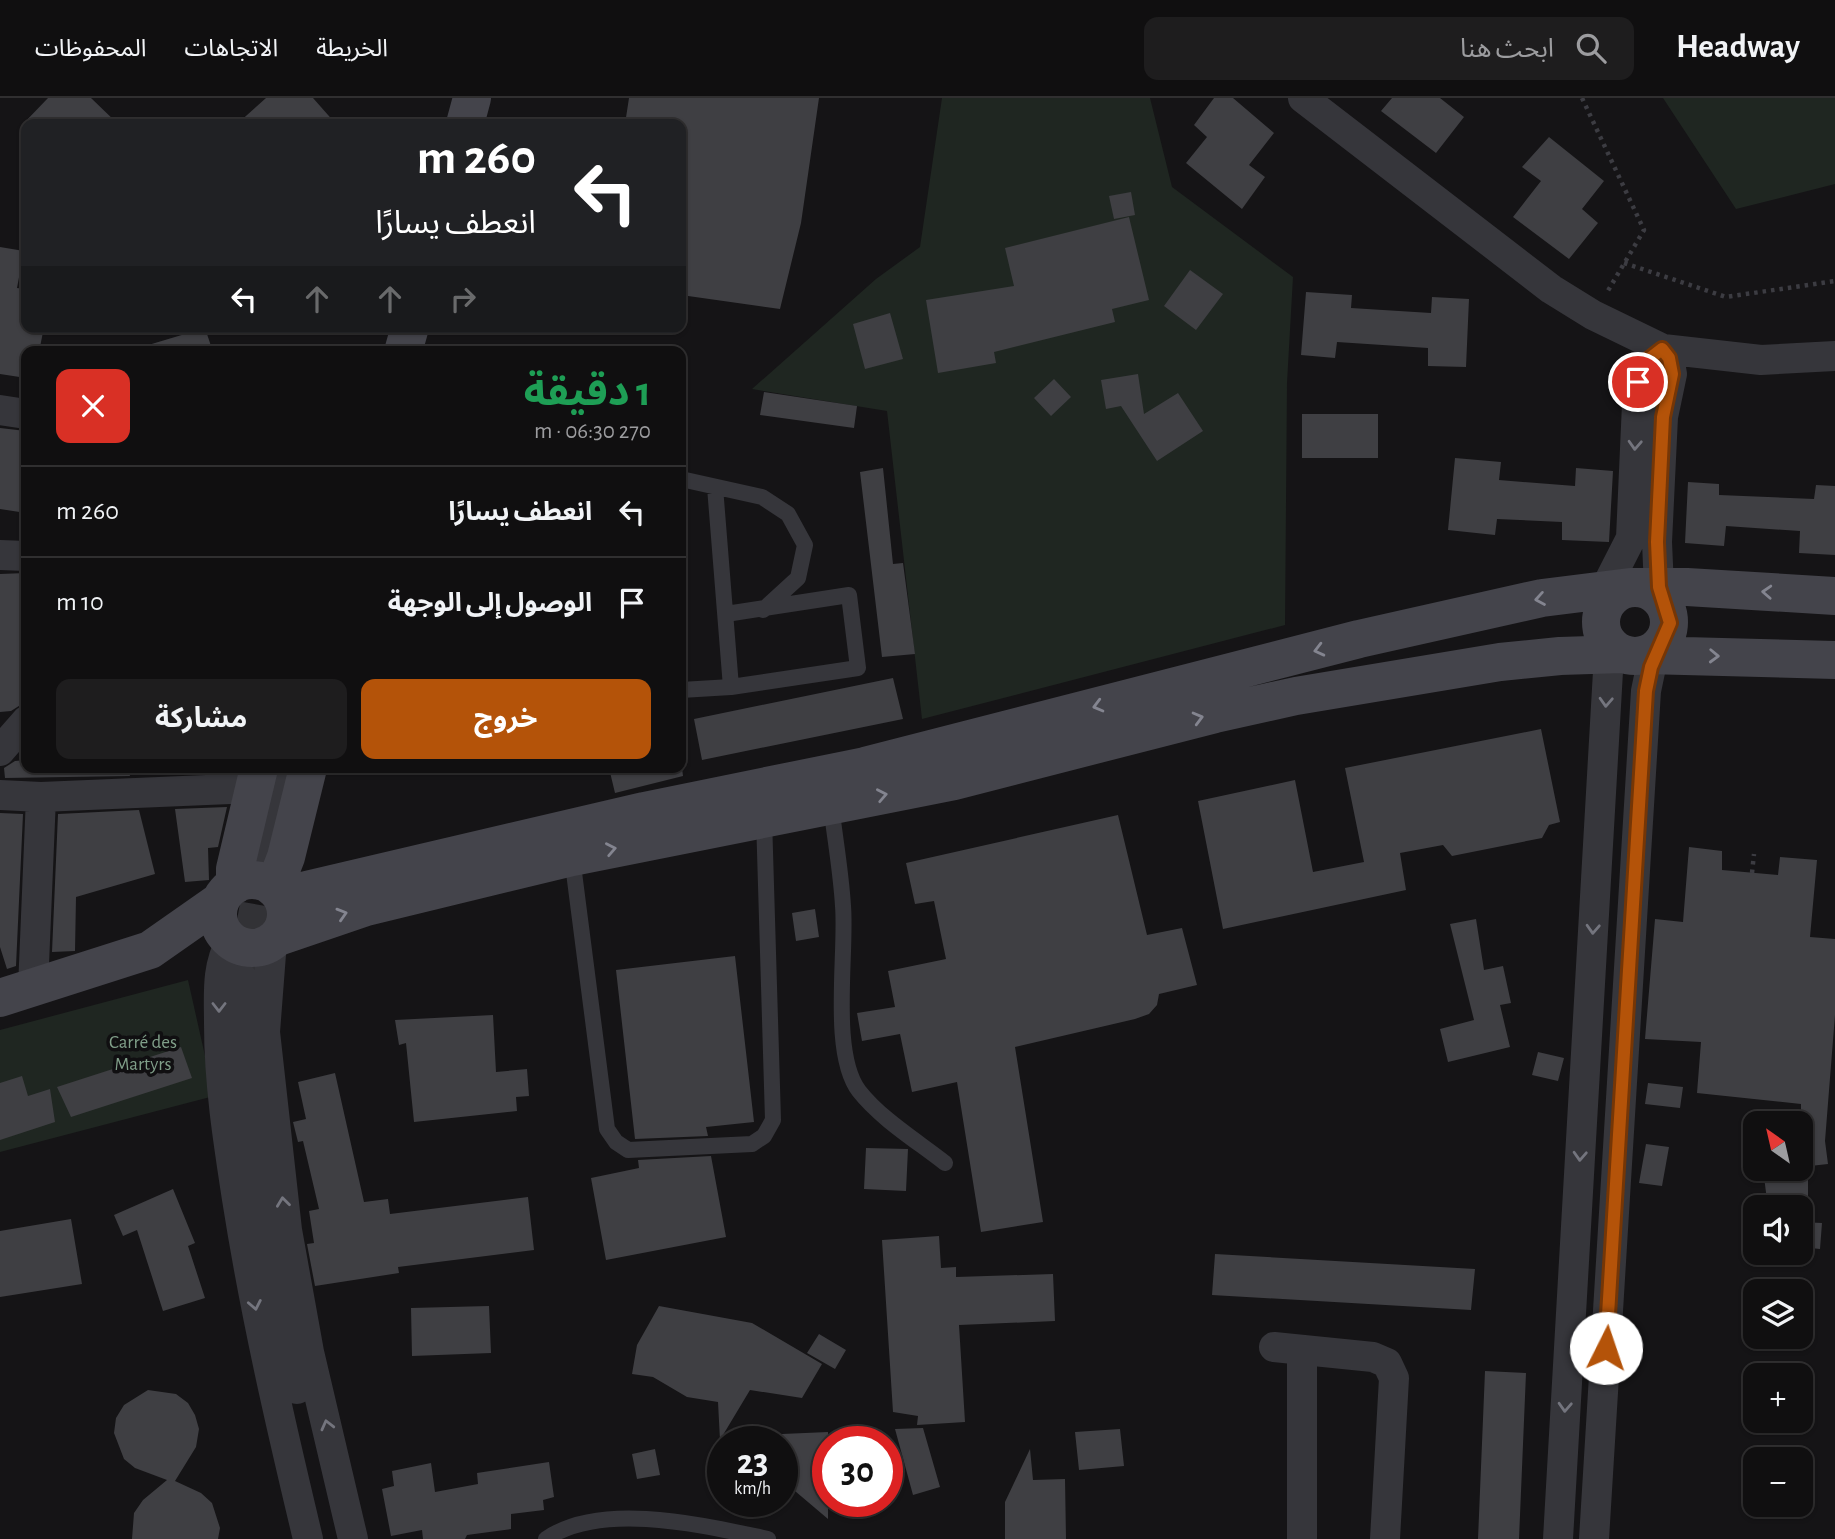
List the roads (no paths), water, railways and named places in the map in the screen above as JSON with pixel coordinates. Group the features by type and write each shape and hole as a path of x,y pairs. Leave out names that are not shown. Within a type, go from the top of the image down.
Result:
{"street":[{"path":"466,119 472,98"},
{"path":"1312,101 1521,267 1593,315 1662,349 1760,360 1835,356"},
{"path":"1593,315 1630,356 1638,382"},
{"path":"1558,1539 1633,624 1631,538 1638,382 1644,363 1662,349"},
{"path":"1594,1539 1646,691 1633,624 1657,542 1663,417 1672,374 1669,358 1662,349"},
{"path":"1669,388 1695,367 1719,357"},
{"path":"0,410 21,413"},
{"path":"0,555 21,556"},
{"path":"266,775 218,921 230,940 252,948 366,907 572,857 966,778 1214,713 1296,696 1489,664 1560,656 1633,624 1835,596"},
{"path":"150,950 228,893 255,880 273,879 644,811 865,766 1360,639 1542,598 1633,624 1835,660"},
{"path":"0,713 21,712"},
{"path":"0,751 21,727"},
{"path":"273,879 286,857 307,773"},
{"path":"266,775 273,879 286,917 275,939 266,986 265,1032 287,1230 306,1339 353,1539"},
{"path":"0,795 41,797 266,775"},
{"path":"41,797 17,993 150,950 204,950 218,947 230,940"},
{"path":"230,940 220,977 219,1046 224,1111 254,1301 307,1539"},
{"path":"242,978 246,1074 263,1238 275,1301 334,1539"},
{"path":"1302,1539 1288,1349 1373,1357 1387,1363 1394,1378 1385,1539"}],"lane":[{"path":"686,480 762,497 788,514 805,545 798,578 764,610"},
{"path":"715,487 731,687"},
{"path":"686,690 731,687 858,668 849,596 726,614"},
{"path":"831,805 843,905 841,1001 848,1069 858,1090 874,1107 945,1163"},
{"path":"572,857 607,1129 616,1142 628,1150 752,1144 764,1136 773,1120 764,818"},
{"path":"546,1539 566,1528 589,1522 626,1520 688,1522 768,1539"}],"tunnel":[{"path":"242,978 264,854"}],"park label":[{"name":"Carré des Martyrs","path":"143,1053"}]}
